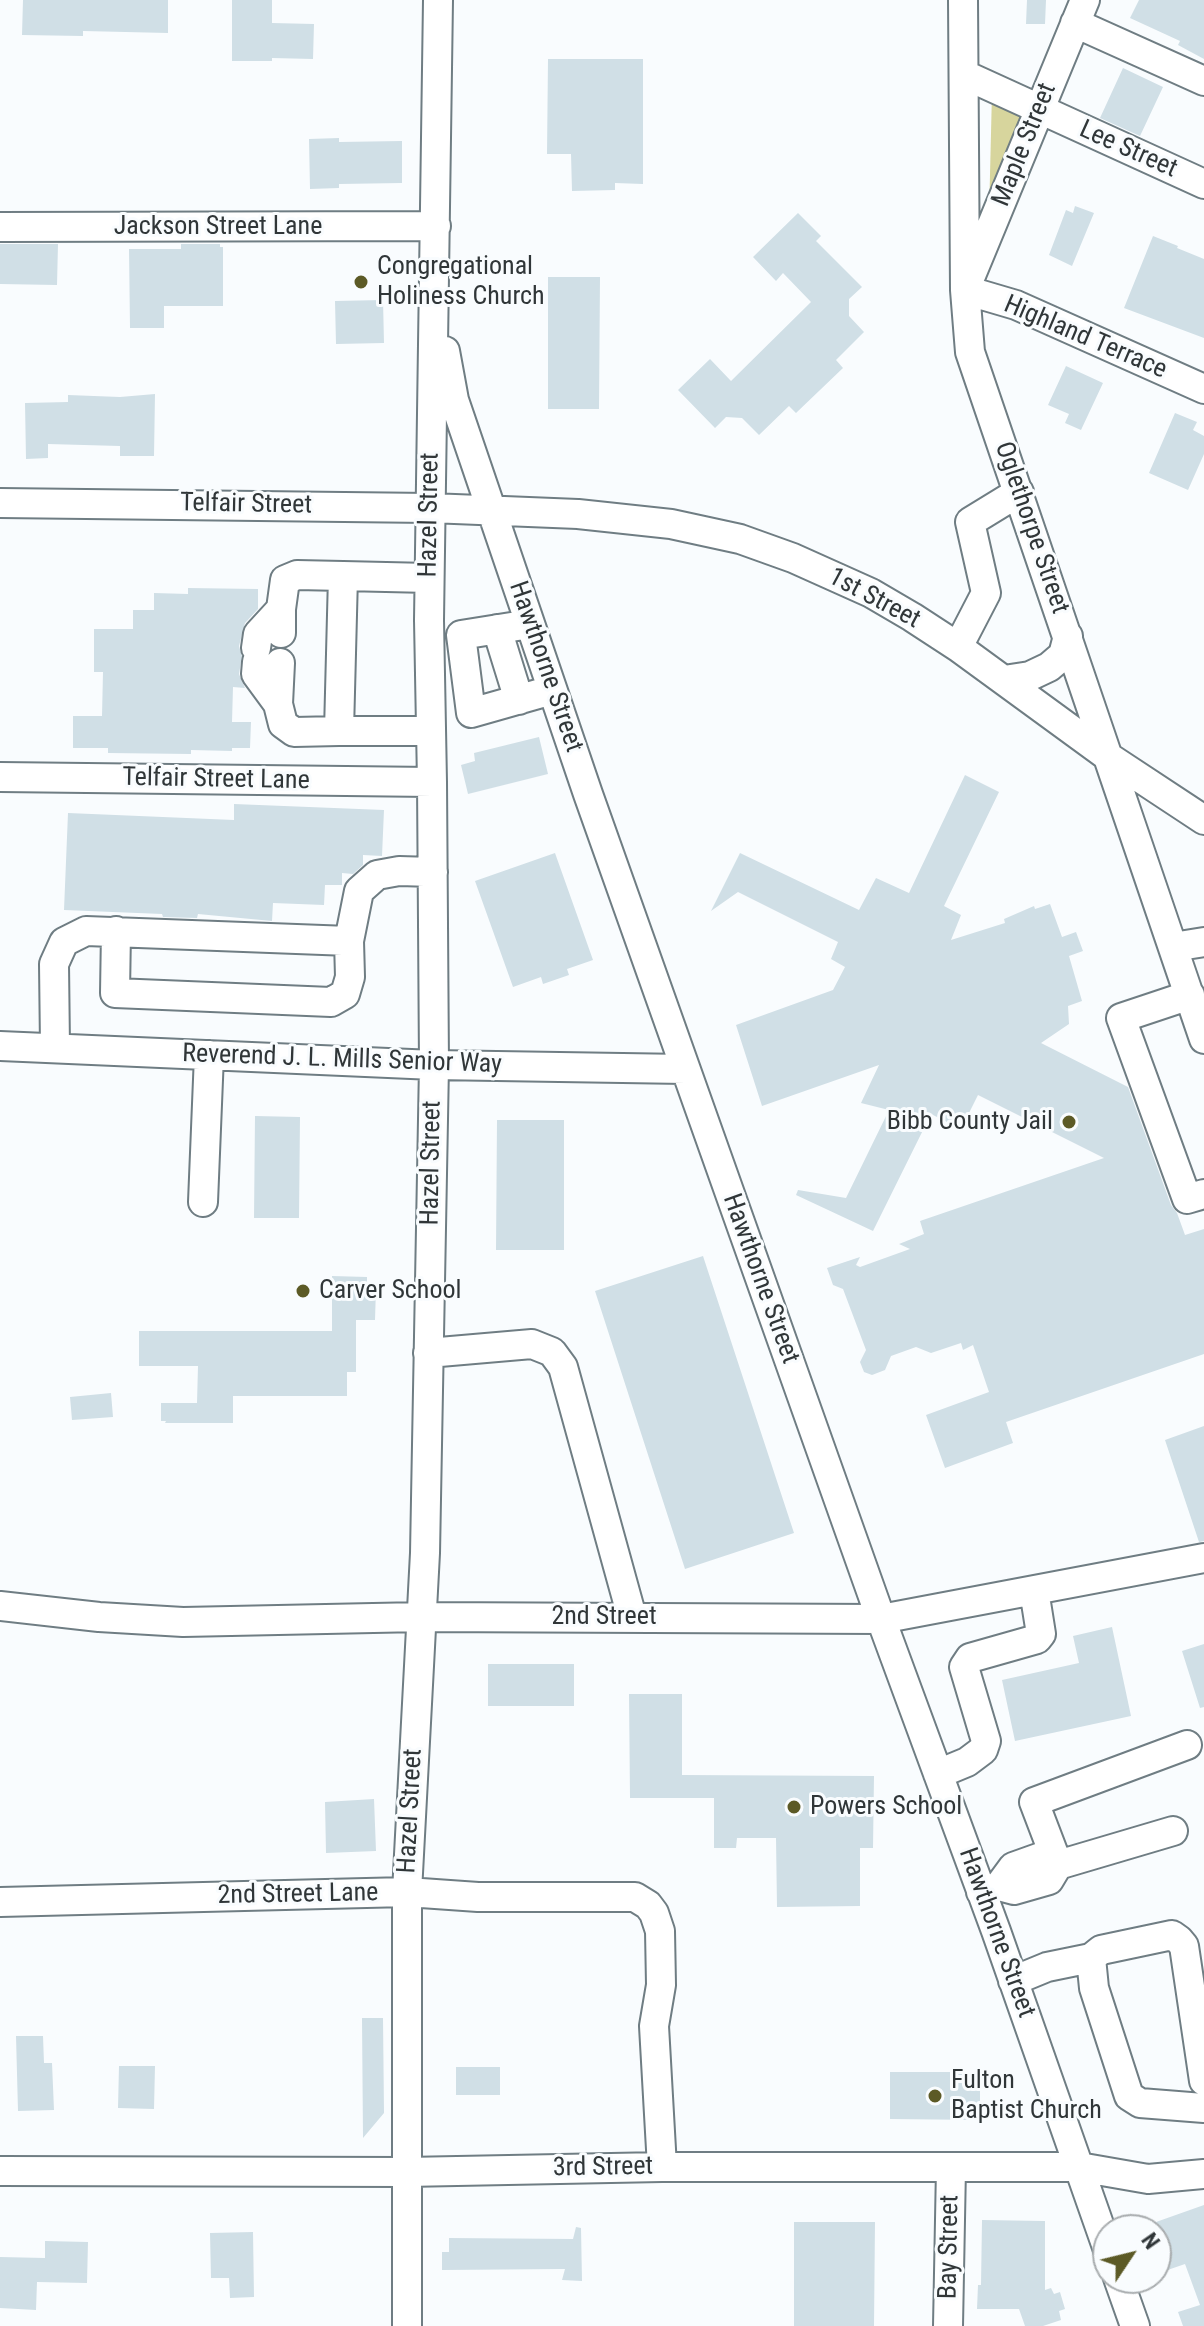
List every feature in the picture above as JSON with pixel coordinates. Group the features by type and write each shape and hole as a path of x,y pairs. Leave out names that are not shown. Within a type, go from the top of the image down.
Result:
{"street":[{"name":"Hazel Street","path":"407,2326 407,1892 425,1553 434,1065 429,578 438,0"},
{"name":"Oglethorpe Street","path":"963,0 965,290 970,352 1204,1039"},
{"path":"1080,12 1204,81"},
{"name":"Maple Street","path":"965,290 1080,12"},
{"name":"Lee Street","path":"965,75 1204,184"},
{"name":"Jackson Street Lane","path":"0,227 436,226"},
{"name":"Highland Terrace","path":"965,290 1016,305 1204,389"},
{"name":"Hawthorne Street","path":"435,301 454,400 552,690 881,1619 938,1774 990,1889 1013,1981 1095,2214"},
{"path":"958,647 986,593 970,522 1019,492"},
{"name":"Telfair Street","path":"0,503 491,510"},
{"name":"1st Street","path":"491,510 578,514 671,524 740,539 793,558 871,593 912,617 1110,758 1204,820"},
{"path":"429,578 297,575 285,580 281,621 258,634 283,724 294,732 431,731"},
{"path":"339,731 343,576"},
{"path":"429,637 530,624"},
{"path":"497,629 519,700"},
{"path":"461,635 471,713 552,690"},
{"path":"1004,680 1030,676 1049,667 1063,655 1068,636"},
{"name":"Telfair Street Lane","path":"0,777 432,782"},
{"path":"116,931 115,993 331,1002 345,994 350,977 349,941 359,891 377,875 399,871 433,872"},
{"path":"55,1047 54,964 64,942 86,931 349,941"},
{"path":"1173,947 1204,942"},
{"path":"1190,995 1121,1018 1187,1199 1204,1194"},
{"name":"Reverend J. L. Mills Senior Way","path":"0,1046 434,1065 685,1069"},
{"path":"203,1202 209,1055"},
{"path":"428,1353 532,1344 552,1352 563,1367 632,1617"},
{"name":"2nd Street","path":"0,1606 183,1622 421,1617 881,1619 1204,1558"},
{"path":"938,1774 967,1762 983,1750 986,1741 964,1667 970,1658 1037,1639 1041,1634 1034,1590"},
{"path":"1058,1865 1034,1802 1187,1745"},
{"path":"990,1889 1014,1890 1049,1880 1058,1865 1173,1831"},
{"name":"2nd Street Lane","path":"0,1902 407,1892 478,1897 635,1897 654,1913 660,1931 661,1985 654,2026 662,2167"},
{"path":"1013,1981 1047,1967 1091,1958 1101,1950 1172,1935 1184,1946 1204,2081"},
{"path":"1091,1958 1094,1988 1129,2096 1140,2103 1204,2108"},
{"name":"3rd Street","path":"0,2171 406,2172 662,2167 1079,2167 1148,2179 1204,2174"},
{"name":"Bay Street","path":"948,2326 951,2167"},
{"path":"1124,2294 1135,2326"}],"shaded area":[{"path":"992,92 1034,112 989,216"}],"building":[{"path":"23,0 168,0 168,33 83,31 83,36 22,35"},
{"path":"232,0 272,0 272,23 314,24 313,59 232,61"},
{"path":"1027,0 1046,0 1045,24 1026,24"},
{"path":"1139,0 1204,0 1204,59 1178,45 1180,41 1130,18"},
{"path":"548,59 643,59 643,184 615,183 615,190 572,191 571,154 547,154"},
{"path":"1123,68 1163,87 1140,136 1100,118"},
{"path":"339,138 339,142 402,141 402,183 339,184 339,188 310,189 309,139"},
{"path":"1075,206 1094,213 1072,266 1049,255 1066,210 1073,213"},
{"path":"798,213 821,236 816,241 862,287 849,299 849,316 864,332 836,360 843,368 796,413 789,406 759,435 742,418 726,417 715,428 678,390 710,359 731,381 811,302 783,273 776,281 753,257"},
{"path":"1153,236 1204,259 1204,338 1124,308"},
{"path":"0,244 58,244 57,285 0,284"},
{"path":"181,244 220,244 223,247 223,306 164,306 164,328 130,328 129,249 181,249"},
{"path":"548,277 600,277 599,409 548,409"},
{"path":"383,300 384,343 336,344 335,301"},
{"path":"1066,366 1103,383 1081,430 1065,423 1069,414 1048,405"},
{"path":"155,394 154,456 120,456 120,446 48,444 48,458 26,459 25,403 68,402 68,395 120,397"},
{"path":"1175,413 1197,422 1193,430 1204,436 1204,454 1188,490 1149,473"},
{"path":"188,588 258,589 258,609 245,623 239,646 242,656 239,674 245,688 233,687 232,722 251,722 250,748 191,750 191,754 108,753 108,748 73,748 73,716 102,716 103,672 94,672 94,629 133,629 133,610 154,610 154,593 188,594"},
{"path":"539,737 548,774 468,794 461,765 475,761 474,753"},
{"name":"Bibb County Jail","path":"965,775 999,792 944,906 961,915 951,940 1005,923 1004,919 1034,906 1035,909 1050,904 1062,937 1076,932 1083,951 1069,956 1082,1001 1068,1006 1069,1024 1041,1043 1128,1087 1185,1235 1204,1229 1204,1354 1006,1422 1013,1443 945,1468 926,1415 989,1392 973,1345 963,1350 961,1343 931,1353 916,1347 891,1356 885,1370 872,1375 864,1372 860,1362 866,1350 843,1289 833,1285 827,1268 860,1257 856,1265 860,1267 910,1249 899,1244 924,1234 920,1221 1104,1158 978,1095 961,1129 931,1114 873,1231 796,1195 798,1190 846,1198 889,1110 861,1103 879,1065 762,1106 736,1025 833,990 845,967 831,959 838,942 738,892 711,911 740,853 859,910 876,878 909,893"},
{"path":"234,804 384,810 382,856 363,855 363,865 353,874 342,873 342,885 325,885 324,905 273,903 272,921 198,914 197,918 163,917 162,914 64,910 68,813 234,820"},
{"path":"555,853 593,960 567,969 569,975 543,984 541,977 513,987 475,881"},
{"path":"255,1116 300,1117 299,1218 254,1218"},
{"path":"497,1120 564,1120 564,1250 496,1250"},
{"path":"703,1256 794,1533 685,1569 595,1291"},
{"path":"332,1276 367,1277 367,1288 376,1288 375,1320 356,1320 356,1372 347,1372 347,1396 233,1396 233,1423 161,1421 161,1403 197,1403 198,1366 139,1366 139,1331 332,1331"},
{"path":"111,1393 113,1417 72,1420 70,1397"},
{"path":"1204,1426 1204,1541 1199,1542 1165,1440"},
{"path":"1112,1627 1131,1716 1015,1741 1002,1680 1079,1663 1073,1636"},
{"path":"1204,1644 1204,1707 1200,1708 1182,1651"},
{"path":"488,1664 574,1664 574,1706 488,1706"},
{"path":"629,1694 682,1694 682,1775 874,1776 873,1848 860,1848 860,1906 777,1907 776,1838 737,1838 736,1848 714,1848 714,1798 630,1798"},
{"path":"374,1799 376,1851 326,1853 325,1802"},
{"path":"362,2018 383,2018 384,2113 363,2138"},
{"path":"16,2036 43,2036 44,2063 52,2063 54,2110 18,2111"},
{"path":"119,2066 155,2066 154,2109 118,2108"},
{"path":"456,2067 500,2067 500,2095 456,2095"},
{"name":"Fulton Baptist Church","path":"890,2072 980,2072 980,2120 890,2119"},
{"path":"1204,2205 1204,2326 1183,2326 1178,2312 1200,2305 1185,2264 1172,2268 1172,2216"},
{"path":"982,2220 1045,2221 1045,2290 1051,2288 1054,2294 1060,2292 1065,2309 1059,2311 1061,2320 1043,2326 1025,2326 1019,2309 977,2309 978,2285 981,2285"},
{"path":"794,2222 875,2222 874,2326 794,2326"},
{"path":"576,2227 581,2228 582,2281 562,2280 565,2269 442,2270 442,2252 449,2252 449,2238 573,2239"},
{"path":"253,2232 254,2297 230,2298 229,2278 211,2278 210,2233"},
{"path":"45,2241 88,2242 87,2283 37,2282 36,2310 0,2308 0,2257 45,2258"}],"place":[{"name":"Congregational Holiness Church","path":"361,282"},
{"name":"Bibb County Jail","path":"1069,1122"},
{"name":"Carver School","path":"303,1291"},
{"name":"Powers School","path":"794,1807"},
{"name":"Fulton Baptist Church","path":"935,2096"}]}
